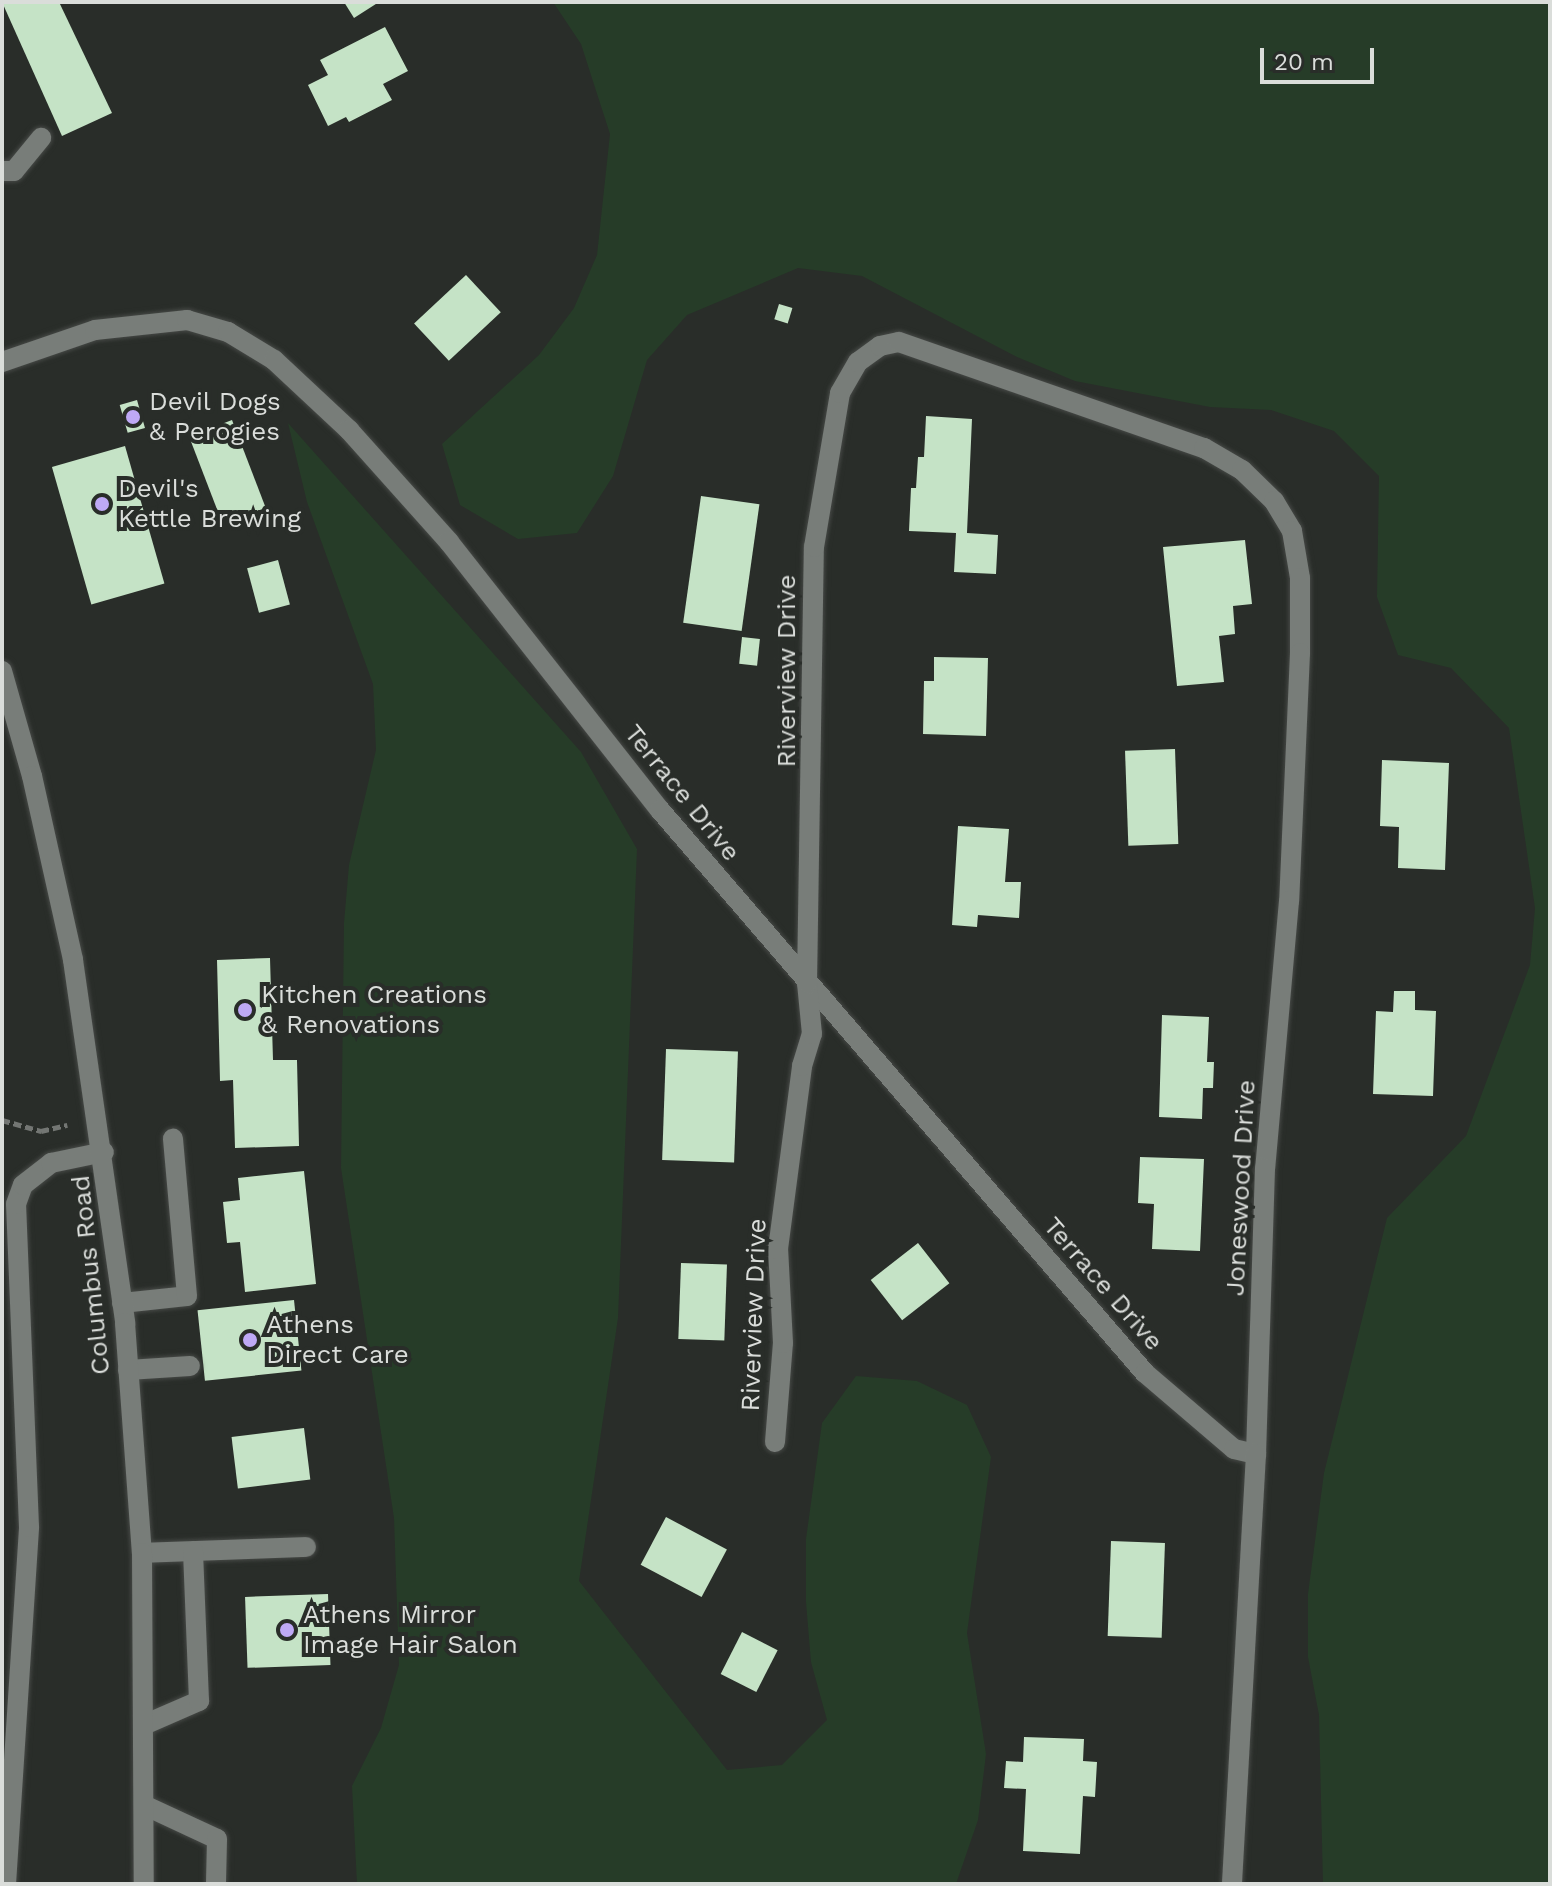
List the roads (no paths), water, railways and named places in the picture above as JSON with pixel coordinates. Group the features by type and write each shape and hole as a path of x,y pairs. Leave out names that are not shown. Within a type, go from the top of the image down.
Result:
{"street":[{"path":"2,171 14,171 41,138"},
{"name":"Terrace Drive","path":"2,362 95,330 187,320 228,332 274,360 349,430 449,542 660,810 1145,1373 1234,1449 1256,1454"},
{"name":"Riverview Drive","path":"775,1442 783,1343 778,1249 802,1066 812,1034 807,983 814,547 840,393 858,362 880,346 899,342 1204,448 1242,470 1274,501"},
{"name":"Joneswood Drive","path":"1232,1884 1256,1454 1265,1168 1289,901 1300,653 1300,578 1292,531 1274,501"},
{"name":"Columbus Road","path":"2,671 32,776 73,960 104,1152 122,1303 142,1553 146,1724 144,1884"},
{"path":"122,1303 187,1296 173,1139"},
{"path":"6,1884 29,1527 16,1204 23,1185 51,1163 104,1152"},
{"path":"128,1370 190,1366"},
{"path":"142,1553 306,1547"},
{"path":"146,1724 199,1701 193,1551"},
{"path":"146,1806 217,1839 216,1884"}],"place":[{"name":"Devil Dogs & Perogies","path":"133,417"},
{"name":"Devil's Kettle Brewing","path":"102,504"},
{"name":"Kitchen Creations & Renovations","path":"245,1010"},
{"name":"Athens Direct Care","path":"250,1340"},
{"name":"Athens Mirror Image Hair Salon","path":"287,1630"}]}
